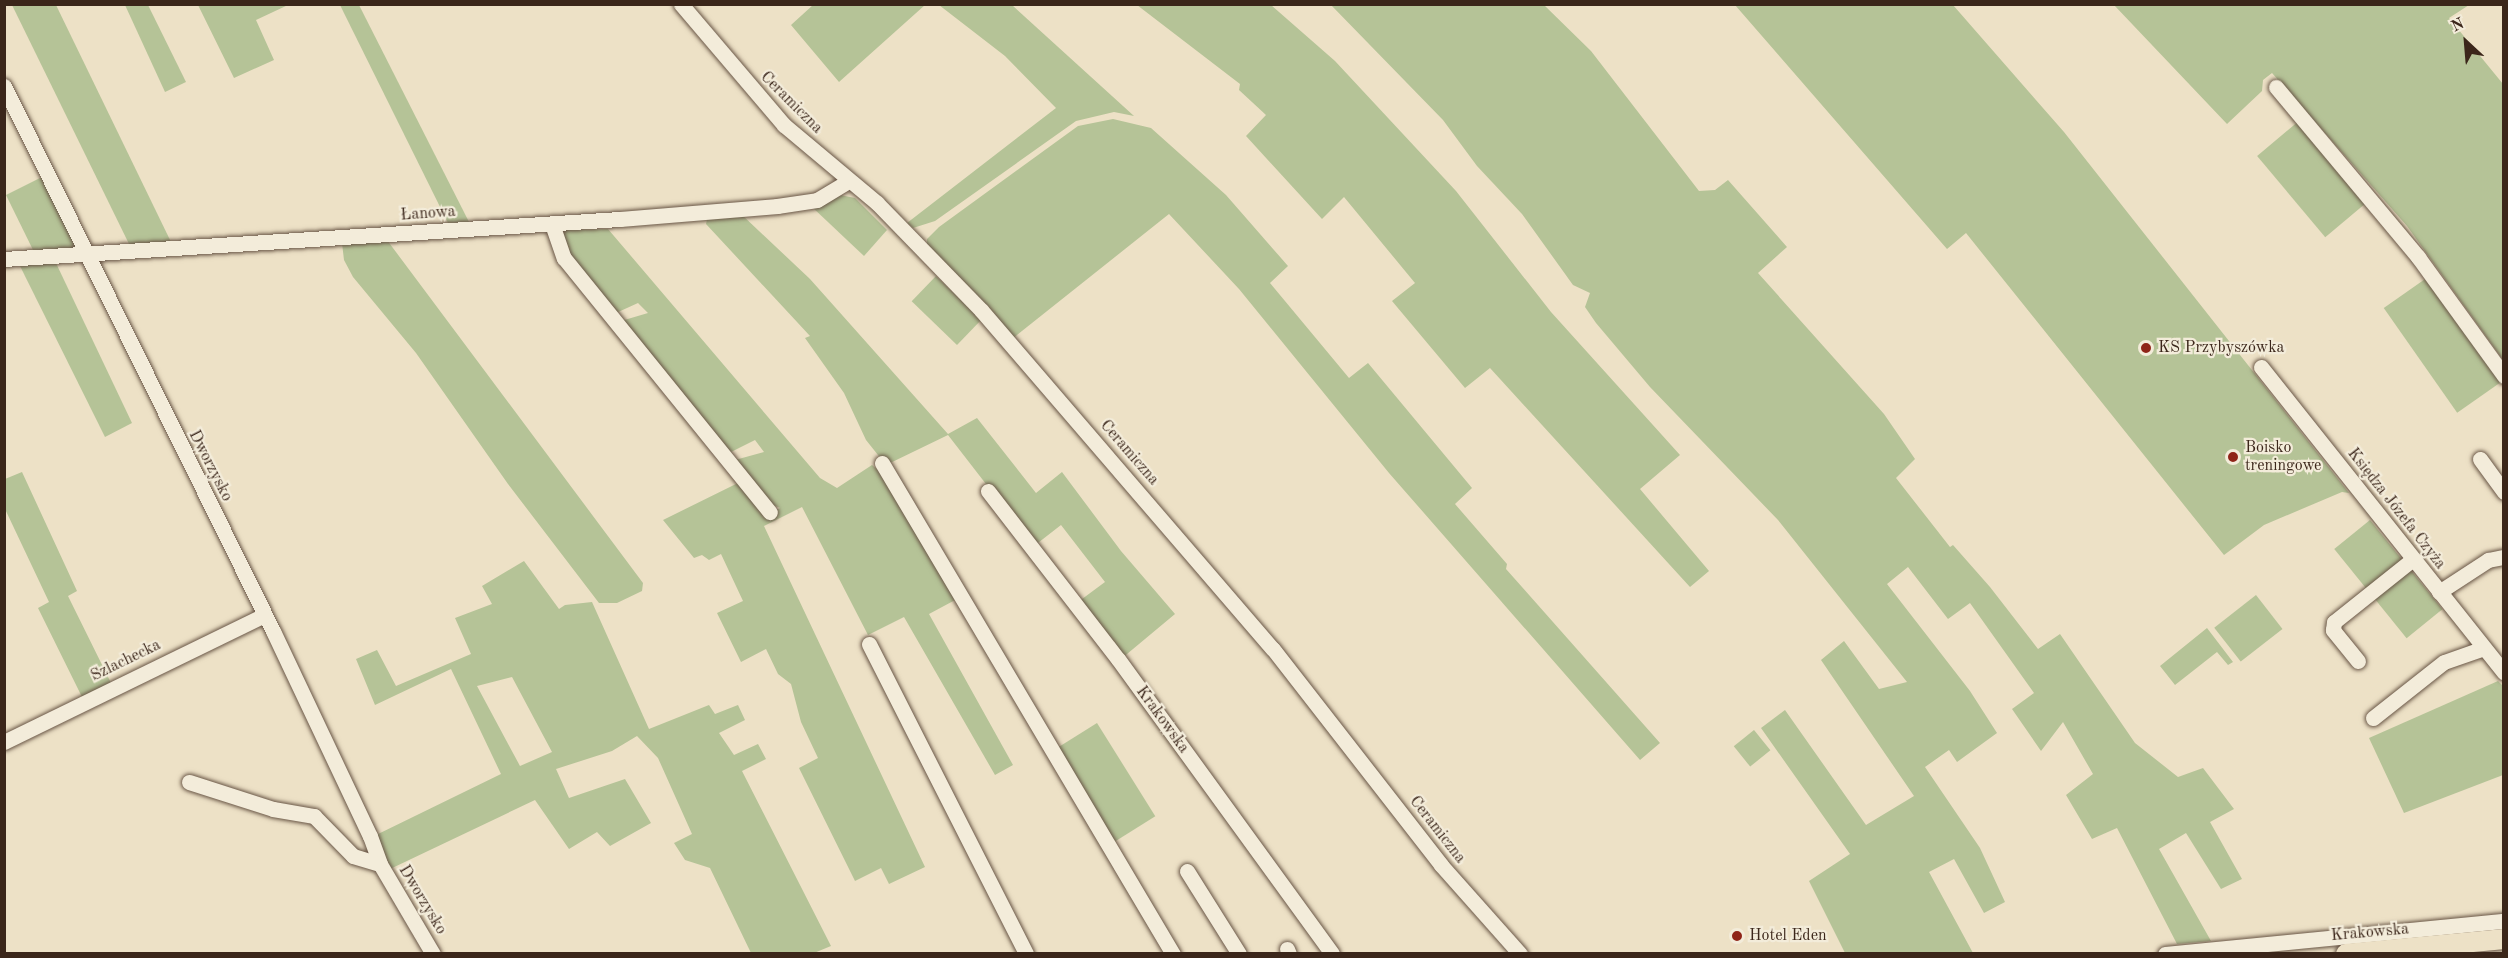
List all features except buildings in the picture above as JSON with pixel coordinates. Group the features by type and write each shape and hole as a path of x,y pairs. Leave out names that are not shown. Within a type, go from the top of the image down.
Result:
{"main road":[{"name":"Krakowska","path":"2346,954 2504,939"}],"street":[{"name":"Ceramiczna","path":"681,4 784,125 877,203 942,267 1117,465 1273,649 1468,898 1520,954"},
{"name":"Dworzysko","path":"4,86 264,615 370,836 380,864 433,954"},
{"path":"2276,87 2418,257 2504,376"},
{"name":"Łanowa","path":"4,259 552,224 777,206 817,200 849,181"},
{"path":"552,224 564,258 770,512"},
{"name":"Księdza Józefa Czyża","path":"2261,367 2504,672"},
{"path":"2480,459 2504,492"},
{"path":"882,463 1173,954"},
{"name":"Krakowska","path":"988,491 1118,659 1332,954"},
{"path":"2439,592 2488,560 2504,557"},
{"path":"2358,661 2333,630 2334,622 2414,559"},
{"name":"Szlachecka","path":"4,742 264,615"},
{"path":"868,644 1026,954"},
{"path":"2373,718 2444,662 2484,648"},
{"name":"Dworzysko","path":"189,782 273,809 314,816 353,856 380,864"},
{"path":"1187,872 1239,954"},
{"name":"Krakowska","path":"2165,954 2504,921"}],"green space":[{"path":"12,5 56,5 171,242 130,246"},
{"path":"125,5 148,5 186,82 165,92"},
{"path":"198,5 288,5 256,20 274,60 234,78"},
{"path":"340,5 359,5 469,222 448,223"},
{"path":"813,5 925,5 839,82 791,25"},
{"path":"939,5 1012,5 1134,116 1114,112 1076,121 935,221 913,228 907,223 1056,108 1005,56"},
{"path":"1137,5 1271,5 1335,61 1456,191 1551,312 1680,455 1640,489 1709,571 1690,587 1490,368 1465,388 1392,301 1415,283 1344,197 1322,219 1246,136 1266,115 1239,90 1240,84"},
{"path":"1331,5 1544,5 1591,51 1699,191 1715,190 1728,180 1787,247 1758,273 1884,414 1915,459 1896,478 1950,547 1953,545 1990,587 2038,649 2060,634 2135,743 2178,777 2203,768 2234,809 2210,822 2242,879 2221,889 2186,833 2159,849 2211,941 2177,944 2117,828 2092,839 2066,795 2093,774 2063,722 2041,751 2012,709 2034,693 1970,603 1948,619 1908,567 1887,584 1970,691 1997,733 1957,762 1949,750 1925,767 1980,848 2005,902 1984,913 1954,859 1929,872 1973,953 1845,953 1809,881 1850,854 1761,728 1785,710 1866,825 1914,796 1821,660 1844,641 1879,689 1907,682 1778,520 1650,387 1596,323 1585,307 1590,293 1573,285 1522,214 1477,166 1443,120"},
{"path":"1735,5 1953,5 2064,132 2349,493 2342,492 2264,525 2224,555 1966,233 1947,249"},
{"path":"2114,5 2469,5 2449,18 2503,84 2503,360 2407,226 2272,73 2263,80 2262,91 2227,124"},
{"path":"1113,119 1151,128 1226,195 1288,266 1270,283 1349,378 1368,363 1472,488 1455,504 1507,564 1506,569 1660,743 1640,760 1389,473 1239,289 1169,214 1012,339 927,245 927,239 939,227 1078,126"},
{"path":"2300,120 2368,201 2325,237 2257,156"},
{"path":"44,176 76,242 75,248 34,252 6,195"},
{"path":"840,195 855,198 887,230 864,256 812,207"},
{"path":"740,213 810,279 948,434 977,418 1036,493 1062,472 1121,551 1175,614 1121,659 1078,602 1105,582 1061,525 1034,546 948,435 886,465 866,440 844,393 805,338 810,336 706,224 708,215"},
{"path":"608,229 820,478 837,488 872,465 881,473 957,599 929,614 1013,765 995,775 904,617 868,635 802,507 764,526 925,867 889,884 881,868 855,881 799,768 818,758 801,722 791,684 778,674 766,649 741,662 717,613 743,601 721,554 709,560 702,555 694,558 663,520 740,482 762,509 763,517 780,508 771,504 735,460 764,452 755,440 729,453 621,321 648,313 638,303 616,313 573,261 561,230"},
{"path":"387,240 643,583 642,591 617,603 599,603 508,484 416,353 353,277 344,260 342,243"},
{"path":"55,261 132,423 105,437 19,264"},
{"path":"936,276 981,320 957,345 912,301"},
{"path":"2428,277 2501,382 2457,413 2384,308"},
{"path":"22,472 77,591 68,596 111,683 82,697 38,608 49,602 5,509 5,479"},
{"path":"2370,520 2403,561 2368,590 2334,549"},
{"path":"524,561 559,609 565,605 592,602 649,729 709,705 715,714 738,705 745,720 719,733 734,755 758,744 766,759 742,771 831,946 814,953 751,953 710,868 685,860 674,843 692,834 658,758 637,736 612,751 556,769 569,798 625,779 651,823 610,846 597,832 569,849 535,800 388,870 374,836 501,774 451,669 375,705 356,659 377,650 396,686 471,654 455,618 492,604 482,586","holes":["512,677 552,752 520,766 477,686"]},
{"path":"2409,568 2442,609 2407,638 2373,597"},
{"path":"2256,595 2282,629 2241,662 2214,628"},
{"path":"2207,628 2233,662 2228,665 2217,652 2175,685 2160,666"},
{"path":"2498,681 2503,686 2503,775 2404,813 2369,738"},
{"path":"1097,723 1155,816 1115,842 1056,748"},
{"path":"1754,730 1770,750 1750,767 1734,746"}],"place":[{"name":"KS Przybyszówka","path":"2146,348"},
{"name":"Boisko treningowe","path":"2233,457"},
{"name":"Hotel Eden","path":"1737,936"}]}
